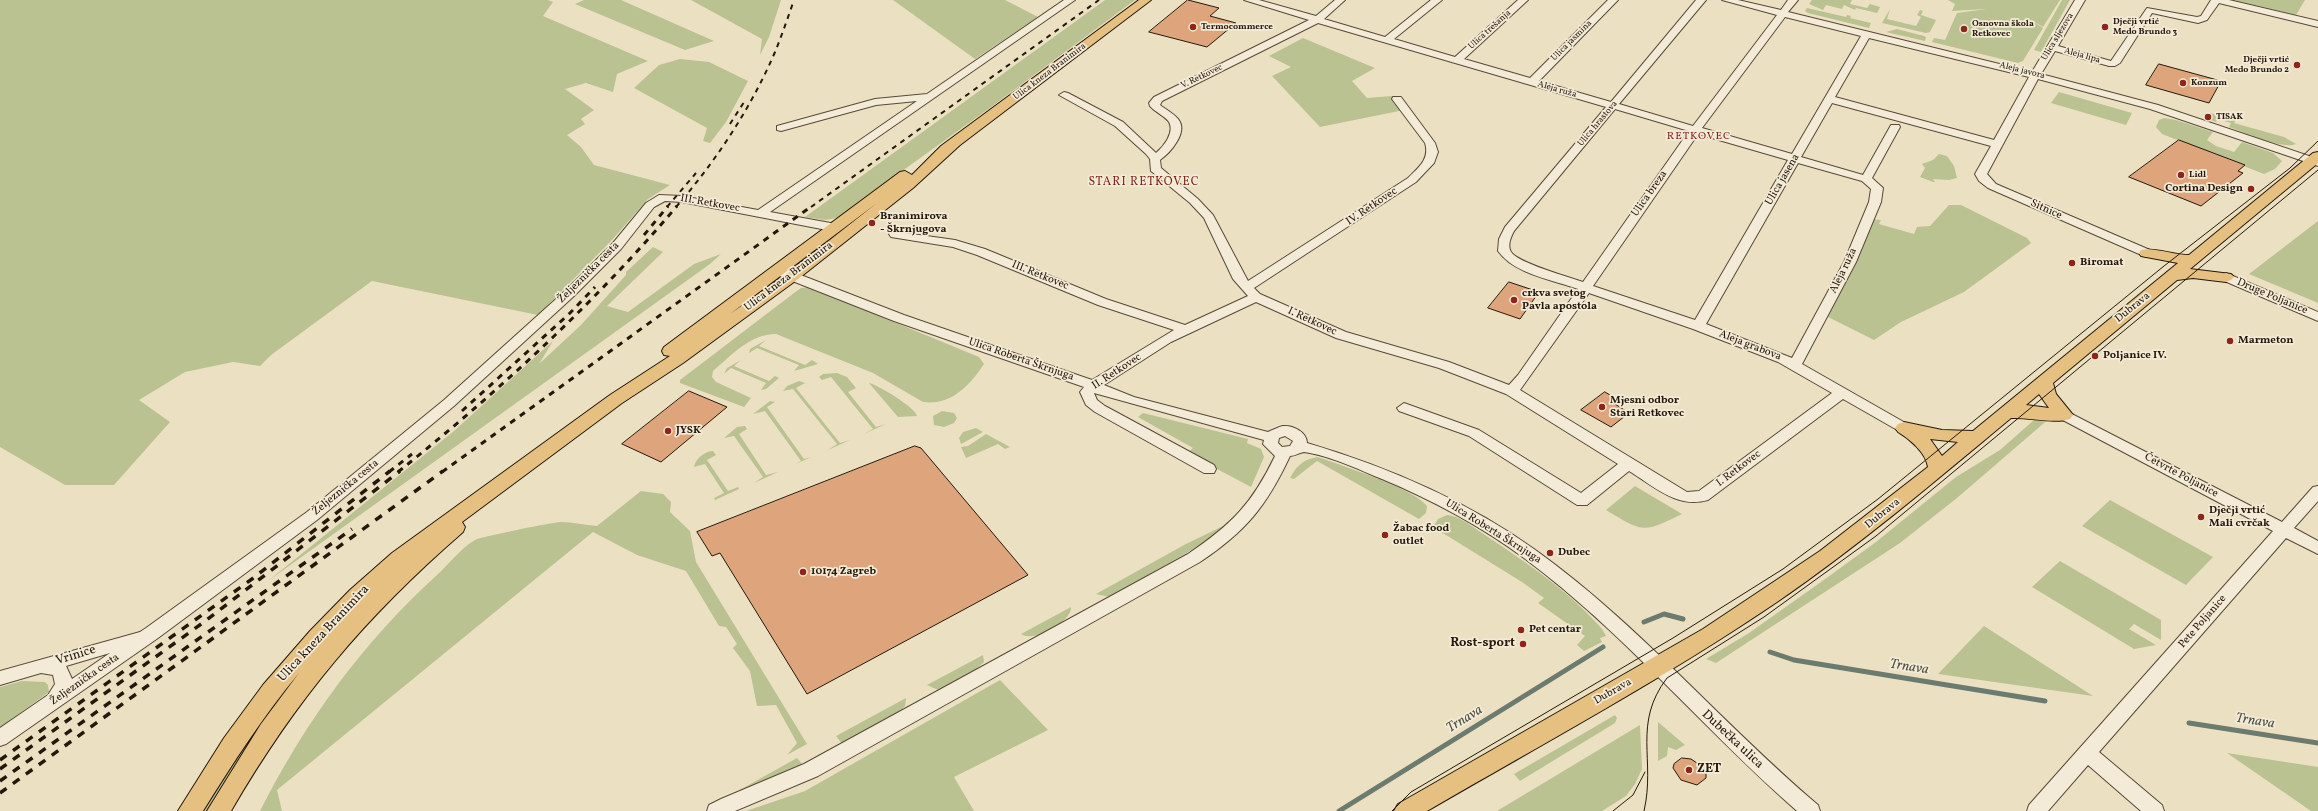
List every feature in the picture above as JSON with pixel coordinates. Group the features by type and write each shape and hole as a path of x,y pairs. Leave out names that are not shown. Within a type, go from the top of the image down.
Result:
{"main road":[{"name":"Ulica kneza Branimira","path":"616,399 663,357 832,227 908,173 954,144 1146,0"},
{"name":"Ulica kneza Branimira","path":"190,811 232,745 267,696 317,637 357,595 399,558 433,531 493,490 616,399 677,360 793,276 908,186 954,144"},
{"name":"Dubrava","path":"1406,811 1656,667 1794,580 1861,532 2211,244 2316,162"},
{"path":"2211,244 2208,255 2210,260 2226,276"},
{"path":"2146,253 2174,259 2193,259"},
{"path":"2146,253 2167,269 2172,276 2193,273 2226,276"},
{"path":"2044,381 2048,395 2064,415"},
{"path":"2006,412 2028,411 2064,415"},
{"path":"1904,428 1942,436 1977,437"},
{"path":"1904,428 1927,447 1936,460 1937,470"},
{"name":"Ulica kneza Branimira","path":"219,811 260,741 289,699 334,643 377,598 459,525 493,490"}],"street":[{"path":"761,213 1070,0"},
{"name":"Aleja ruža","path":"1251,0 1866,179 1877,188 1875,202 1850,262 1795,365"},
{"path":"1317,20 1340,0"},
{"path":"1387,40 1437,0"},
{"name":"Ulica trešanja","path":"1457,60 1523,0"},
{"name":"Ulica jasmina","path":"1532,82 1612,0"},
{"name":"Ulica hrastova","path":"1503,251 1502,242 1509,230 1701,0"},
{"name":"Aleja javora","path":"1727,0 2036,74 2154,107 2316,162"},
{"name":"Ulica breza","path":"1511,391 1696,130 1793,0"},
{"name":"Ulica sljezova","path":"2036,74 2080,0"},
{"name":"Aleja lipa","path":"2052,48 2112,64 2117,61 2150,10 2198,20 2204,18 2217,0 2318,24"},
{"name":"V. Retkovec","path":"1155,159 1167,149 1176,131 1174,121 1155,106 1154,103 1158,99 1317,20"},
{"name":"Ulica jasena","path":"1698,326 1867,33"},
{"name":"Sitnice","path":"2036,74 1981,174 1983,179 1992,186 2146,253"},
{"name":"I. Retkovec","path":"1064,95 1119,124 1150,152 1155,159 1155,169 1194,201 1210,217 1239,280 1256,297 1341,335 1444,365 1511,391 1683,496 1690,498 1703,496 1842,392"},
{"path":"781,128 875,102 929,97"},
{"name":"IV. Retkovec","path":"1246,288 1361,215 1421,172 1430,161 1433,152 1430,144 1397,99"},
{"path":"1830,99 1998,144"},
{"path":"1866,179 1895,127"},
{"name":"III. Retkovec","path":"659,198 675,198 832,227"},
{"name":"Željeznička cesta","path":"0,738 152,633 312,516 449,403 590,274 617,246 650,205 659,198"},
{"name":"III. Retkovec","path":"895,234 955,244 981,252 1102,302 1183,329"},
{"name":"Aleja grabova","path":"1503,251 1512,259 1533,269 1698,326 1795,365 1904,428"},
{"name":"Ulica Roberta Škrnjuga","path":"776,270 899,318 1094,385 1147,406 1270,437"},
{"name":"Druge Poljanice","path":"2226,276 2318,317"},
{"name":"II. Retkovec","path":"1209,469 1100,409 1087,396 1088,392 1094,385 1183,329 1256,297"},
{"path":"1404,408 1474,433 1582,500 1629,463"},
{"name":"Četvrte Poljanice","path":"2064,415 2318,548"},
{"path":"716,811 735,801 793,779 811,770 1194,558 1221,540 1254,510 1292,449 1297,436 1288,432 1280,432 1270,437 1272,447 1292,449"},
{"name":"Ulica Roberta Škrnjuga","path":"1292,449 1346,460 1420,489 1511,541 1535,557 1580,594 1656,667"},
{"name":"Pete Poljanice","path":"2036,811 2282,529 2318,491"},
{"name":"Vrinice","path":"0,678 152,633"},
{"path":"41,667 57,669 62,673 64,685 54,701"},
{"name":"Dubečka ulica","path":"1656,667 1752,760 1811,811"},
{"path":"2087,753 2155,811"}],"green space":[{"path":"0,0 548,0 553,2 543,16 648,61 617,74 613,92 586,83 565,89 594,110 581,119 585,124 567,135 581,147 594,165 670,185 648,199 612,240 538,315 372,281 271,355 260,366 233,362 185,372 139,400 170,422 114,485 65,485 0,447"},
{"path":"584,0 621,0 714,41 685,50 575,4"},
{"path":"691,0 781,0 769,37 760,55 762,39"},
{"path":"893,0 1005,0 1038,17 975,59"},
{"path":"1105,0 1135,0 991,107 837,218 825,220 805,217"},
{"path":"1812,0 1852,0 1850,4 1867,8 1870,4 1880,7 1877,13 1856,8 1855,10 1844,5 1842,9 1826,5 1823,10 1809,4"},
{"path":"1948,0 2060,0 2043,27 2028,18 2043,28 2023,61 2018,63 1932,42 1934,38 1945,40 1957,13 1986,9 1952,11 1955,4"},
{"path":"2062,0 2070,0 2041,52 2034,50"},
{"path":"2231,0 2305,0 2296,15"},
{"path":"1807,8 1846,17 1847,15 1851,16 1850,18 1871,23 1869,28 1808,13 1805,11"},
{"path":"1890,9 1887,19 1916,26 1921,17 1917,15 1920,10 1923,11 1921,15 1936,20 1930,32 1926,33 1882,23"},
{"path":"1897,29 1924,36 1926,37 1925,41 1886,32"},
{"path":"1303,38 1375,68 1352,81 1367,98 1392,96 1404,110 1320,127 1272,76 1291,67 1269,56"},
{"path":"680,59 709,62 748,81 726,122 710,143 703,141 707,128 634,88 659,65"},
{"path":"2059,92 2132,113 2126,125 2051,103"},
{"path":"2210,113 2236,120 2234,123 2284,137 2296,144 2282,145 2272,143 2229,127 2231,123 2218,119 2216,122 2211,120 2213,118 2203,115 2209,115"},
{"path":"2164,118 2176,120 2213,132 2207,140 2216,146 2234,152 2242,142 2273,153 2282,161 2275,169 2264,174 2162,134 2156,127 2159,120"},
{"path":"1939,154 1947,156 1954,166 1957,178 1949,180 1933,179 1935,182 1933,182 1920,177 1925,168 1922,164 1933,160"},
{"path":"1949,205 1961,205 2027,238 2031,243 1964,292 1901,322 1874,340 1828,317 1872,226 1869,225 1871,219 1881,220 1879,224 1914,234 1917,227 1930,226"},
{"path":"2318,221 2318,303 2249,274"},
{"path":"653,247 663,252 607,306 628,312 694,264 721,254 710,264 268,581 454,431 553,341 539,364 581,325 626,275 626,272"},
{"path":"809,287 979,357 984,364 966,386 951,397 942,401 923,402 873,373 776,334 767,335 750,341 734,352 713,371 712,377 716,382 751,398 744,407 680,383 680,380 794,293 801,288"},
{"path":"766,340 759,346 805,365 812,360 818,364 794,371 799,365 757,348 749,353 750,349"},
{"path":"741,360 734,366 769,381 775,376 779,378 766,389 761,390 766,383 731,368 724,374 727,368"},
{"path":"837,373 847,377 856,388 848,392 876,427 886,424 864,434 873,429 831,377 822,380 819,377 823,374"},
{"path":"799,381 805,383 796,388 840,443 850,440 828,450 837,444 793,389 783,391 787,386"},
{"path":"869,383 888,392 903,402 915,412 917,416 898,417"},
{"path":"770,401 775,402 767,407 804,459 811,457 796,464 801,461 765,411 753,414"},
{"path":"942,411 954,413 957,418 954,423 944,427 934,425 933,416"},
{"path":"1143,413 1248,439 1247,443 1261,449 1264,457 1251,487 1187,453 1193,448 1138,417"},
{"path":"2043,417 2051,417 1957,498 1900,543 1716,663 1706,659 1749,633 1828,577 1876,542 1956,477 2000,450 2034,420"},
{"path":"745,426 747,429 739,434 766,475 778,472 754,483 763,477 734,436 724,438 737,427"},
{"path":"976,428 983,432 961,444 959,438 963,432"},
{"path":"986,434 1010,447 1005,449 998,444 966,458 961,447 968,446"},
{"path":"713,451 716,455 707,460 728,491 738,487 739,489 715,500 714,498 724,493 705,464 694,467 696,461 701,456 707,452"},
{"path":"1318,457 1376,478 1407,492 1427,506 1426,513 1419,519 1317,461 1294,479 1290,478 1301,463"},
{"path":"1635,486 1682,514 1659,525 1644,528 1628,523 1606,510"},
{"path":"641,491 663,494 671,502 670,512 690,531 696,562 807,744 787,755 797,743 776,705 757,706 750,671 733,648 737,644 726,627 719,626 686,571 637,555 593,532 277,790 282,811 260,811 277,778 316,715 360,656 410,601 465,547 480,538 561,522 597,526"},
{"path":"2110,500 2213,557 2186,585 2082,526"},
{"path":"1242,510 1204,543 1109,597 1096,594 1184,545 1223,526"},
{"path":"1447,515 1462,520 1472,526 1532,567 1562,590 1602,629 1606,636 1600,638 1602,642 1584,651 1577,645 1585,636 1538,603 1544,598 1522,582 1433,527 1438,519"},
{"path":"2060,561 2161,620 2161,640 2134,624 2129,629 2156,645 2134,649 2032,587"},
{"path":"1071,607 1070,613 1065,619 1051,630 1034,636 1021,634"},
{"path":"1984,626 2093,696 1938,674"},
{"path":"336,631 212,811 201,811 273,701"},
{"path":"983,655 984,662 973,672 938,690 927,685"},
{"path":"1000,680 1048,730 954,777 974,811 746,811 805,791"},
{"path":"22,681 45,682 48,685 49,692 0,727 0,687"},
{"path":"906,698 905,706 900,712 843,745 836,736"},
{"path":"1615,715 1617,718 1615,723 1520,781 1514,774"},
{"path":"1658,722 1685,745 1676,750 1668,747 1667,756 1658,761"},
{"path":"1640,725 1642,769 1635,784 1626,796 1602,811 1497,811"},
{"path":"2227,753 2318,767 2318,811 2311,811"},
{"path":"797,758 804,766 736,792"}],"building":[{"name":"Termocommerce","path":"1188,0 1219,8 1210,16 1236,23 1207,47 1149,32"},
{"name":"Konzum","path":"2159,64 2221,81 2209,103 2146,85"},
{"name":"Lidl","path":"2179,140 2245,165 2238,171 2243,173 2201,206 2129,177"},
{"name":"crkva svetog Pavla apostola","path":"1509,282 1539,292 1520,319 1488,308"},
{"name":"JYSK","path":"689,391 727,407 661,462 622,444"},
{"name":"Mjesni odbor Stari Retkovec","path":"1605,392 1620,401 1615,404 1629,413 1611,427 1581,410"},
{"path":"915,446 921,448 1028,575 807,694 720,553 712,556 697,532"},
{"name":"ZET","path":"1682,758 1691,759 1700,765 1706,772 1706,778 1697,785 1681,780 1673,768 1674,764"}],"waterway":[{"name":"Trnava","path":"1644,622 1664,614 1683,619"},
{"name":"Trnava","path":"1339,811 1603,647"},
{"name":"Trnava","path":"1770,652 1794,660 2045,701"},
{"name":"Trnava","path":"2189,723 2318,743"}],"tram line":[{"path":"1392,811 1411,792 1673,638 1783,569 1878,499 2164,266 2290,168 2318,141"},
{"path":"1644,811 1647,793 1647,743 1650,711 1656,695 1667,678 1764,617 1876,536 2318,170"},
{"path":"1613,811 1633,795 1645,772"}],"railway":[{"path":"676,207 719,153 744,114 775,52 794,0"},
{"path":"811,207 1099,0"},
{"path":"730,124 746,99"},
{"path":"667,207 696,173"},
{"path":"644,235 668,206"},
{"path":"398,472 435,442 544,346 612,278 677,206"},
{"path":"442,472 812,206"},
{"path":"462,411 570,313 595,287"},
{"path":"389,472 412,454"},
{"path":"0,760 252,579 390,471"},
{"path":"0,769 204,622 400,471"},
{"path":"0,793 443,471"},
{"path":"0,781 352,529"}],"place":[{"name":"Termocommerce","path":"1193,27"},
{"name":"Dječji vrtić Medo Brundo 3","path":"2105,27"},
{"name":"Osnovna škola Retkovec","path":"1964,29"},
{"name":"Dječji vrtić Medo Brundo 2","path":"2297,65"},
{"name":"Konzum","path":"2183,83"},
{"name":"TISAK","path":"2208,117"},
{"name":"Lidl","path":"2181,175"},
{"name":"Cortina Design","path":"2251,189"},
{"name":"Branimirova - Škrnjugova","path":"872,223"},
{"name":"Biromat","path":"2072,263"},
{"name":"crkva svetog Pavla apostola","path":"1514,300"},
{"name":"Marmeton","path":"2230,341"},
{"name":"Poljanice IV.","path":"2095,356"},
{"name":"Mjesni odbor Stari Retkovec","path":"1602,407"},
{"name":"JYSK","path":"668,431"},
{"name":"Dječji vrtić Mali cvrčak","path":"2201,517"},
{"name":"Žabac food outlet","path":"1385,535"},
{"name":"Dubec","path":"1550,553"},
{"name":"10174 Zagreb","path":"803,572"},
{"name":"Pet centar","path":"1521,630"},
{"name":"Rost-sport","path":"1523,644"},
{"name":"ZET","path":"1689,770"}],"district":[{"name":"RETKOVEC","path":"1699,137"},
{"name":"STARI RETKOVEC","path":"1144,183"}]}
